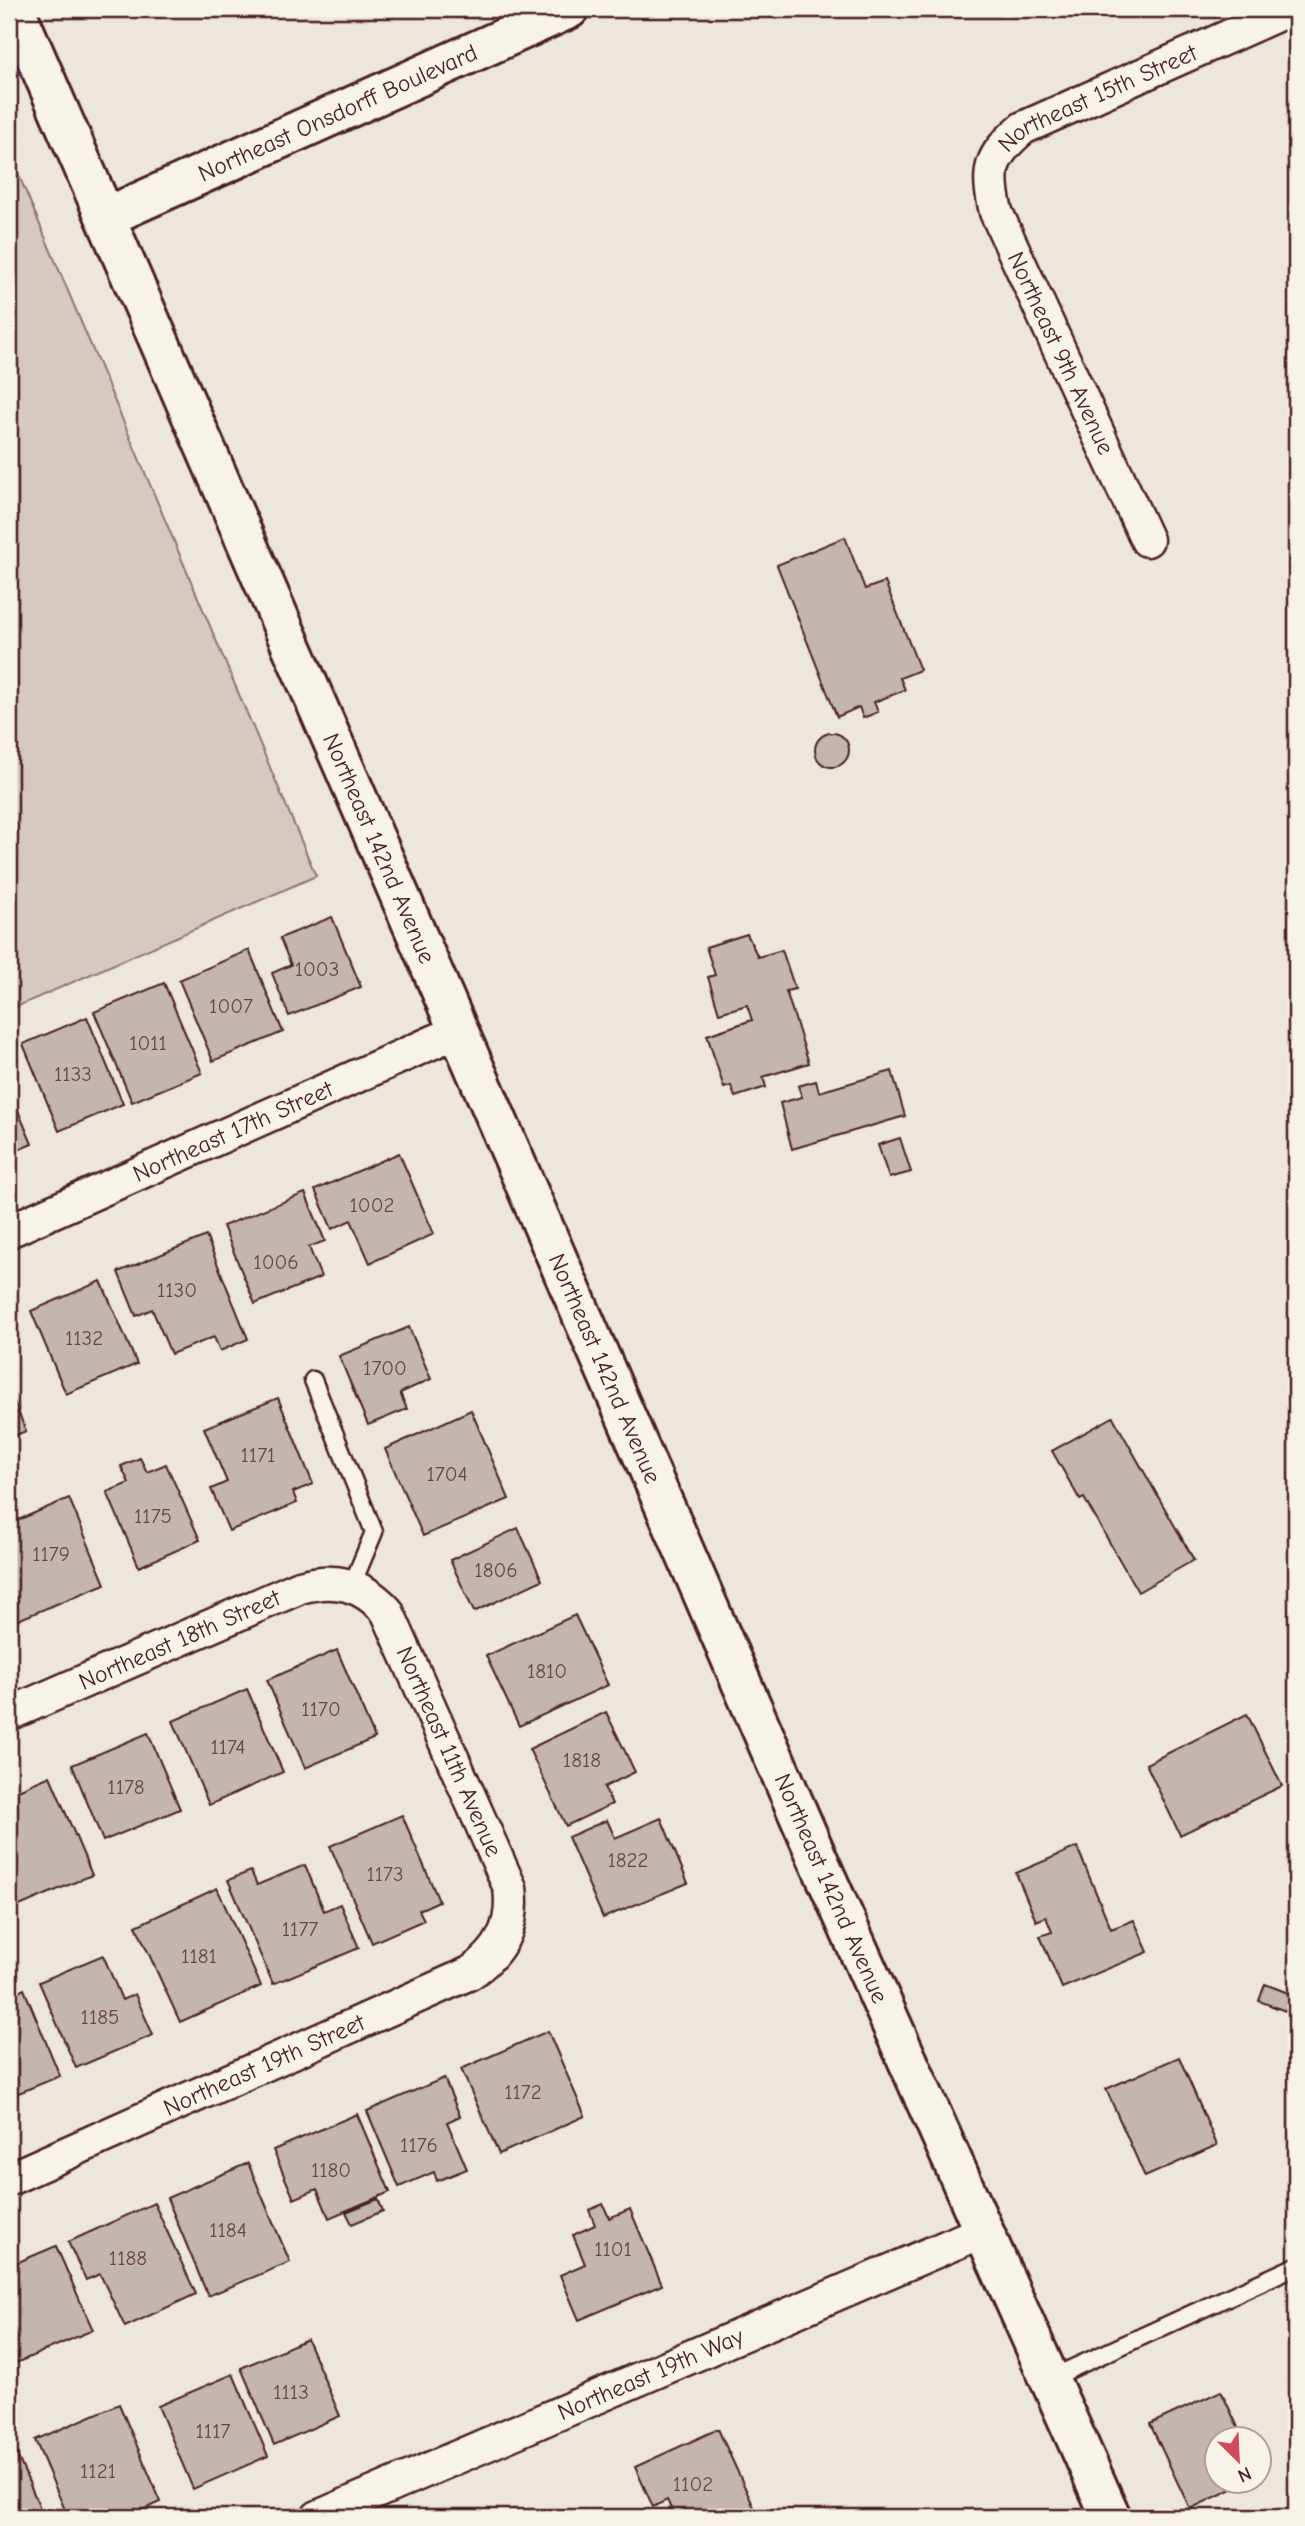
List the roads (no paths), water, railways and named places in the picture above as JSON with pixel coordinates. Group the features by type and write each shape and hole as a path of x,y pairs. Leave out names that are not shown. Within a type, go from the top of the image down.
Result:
{"main road":[{"name":"Northeast 142nd Avenue","path":"15,9 811,1844 1111,2517"},
{"name":"Northeast Onsdorff Boulevard","path":"106,218 569,9"}],"street":[{"name":"Northeast 15th Street","path":"991,162 1004,144 1023,128 1290,9"},
{"name":"Northeast 9th Avenue","path":"991,162 991,188 996,212 1147,540"},
{"name":"Northeast 17th Street","path":"9,1231 458,1031"},
{"name":"Northeast 18th Street","path":"9,1714 300,1587 335,1581 352,1585"},
{"name":"Northeast 11th Avenue","path":"352,1585 366,1591 387,1611 510,1888 512,1903 506,1934"},
{"name":"Northeast 19th Street","path":"9,2179 470,1973 498,1950 506,1934"},
{"name":"Northeast 19th Way","path":"318,2517 983,2231"}],"lane":[{"path":"313,1380 374,1532 352,1585"},
{"path":"1049,2379 1296,2266"}]}
